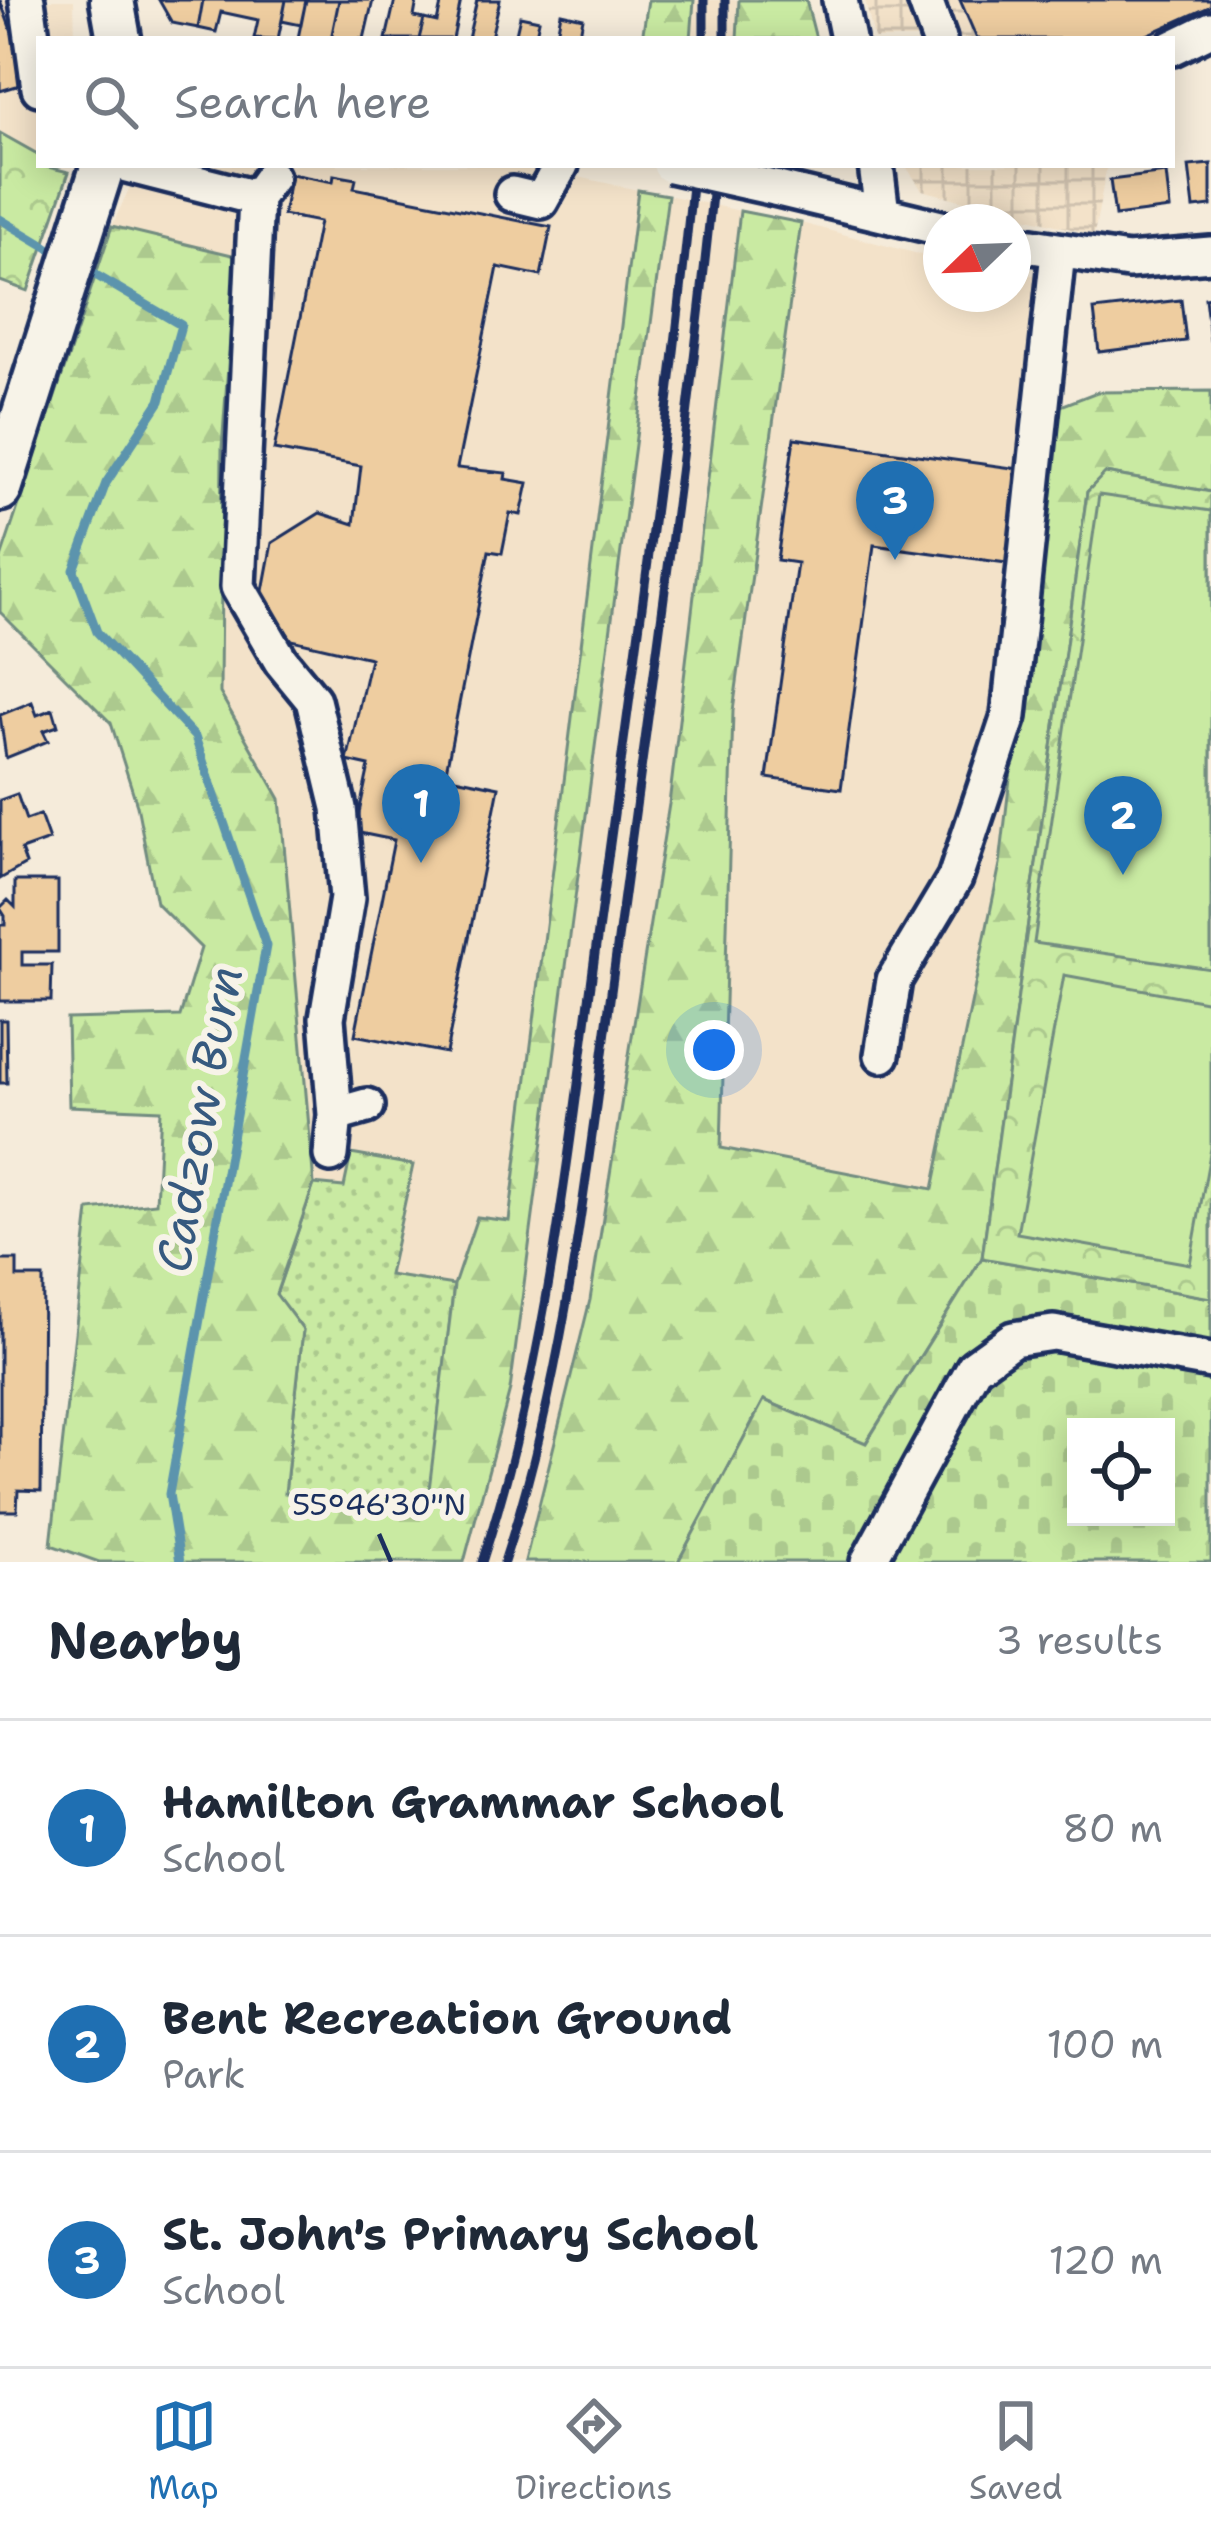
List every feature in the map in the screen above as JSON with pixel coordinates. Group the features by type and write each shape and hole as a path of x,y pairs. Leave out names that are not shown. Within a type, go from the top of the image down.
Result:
{"main road":[{"path":"112,0 118,36"},
{"path":"2,472 102,168"}],"street":[{"path":"27,0 36,66"},
{"path":"839,0 847,36"},
{"path":"925,0 938,36"},
{"path":"1175,47 1211,29"},
{"path":"145,168 264,188 238,587 281,661 313,700 339,808 346,898 327,1018 351,1111 332,1155"},
{"path":"512,194 541,201 559,168"},
{"path":"683,168 923,224"},
{"path":"876,168 882,213"},
{"path":"1031,247 1128,261 1211,254"},
{"path":"882,1054 894,980 955,878 1009,716 1058,252"},
{"path":"868,1562 974,1367 1013,1339 1053,1333 1211,1361"}],"shaded area":[{"path":"0,0 74,0 75,36 36,36 36,153 0,133"},
{"path":"694,0 739,0 737,36 691,36"},
{"path":"865,0 1211,0 1211,53 1175,66 1175,36 873,36"},
{"path":"139,168 537,168 638,190 509,1222 427,1514 285,1493 276,1295 314,1184 280,799 220,693 222,448 236,257 112,226"},
{"path":"907,168 1106,168 1094,235 1031,219 1031,204 976,204 922,190"},
{"path":"668,195 740,211 669,804 590,1300 525,1562 464,1562 510,1390"},
{"path":"801,223 923,255 923,312 1031,312 1031,275 1072,281 1000,864 933,1190 721,1148 733,712"}],"green space":[{"path":"648,0 694,0 691,36 642,36"},
{"path":"739,0 806,0 815,36 737,36"},
{"path":"0,133 36,153 36,168 69,172 28,291 0,281"},
{"path":"638,190 668,195 510,1390 464,1562 99,1562 51,1545 89,1210 156,1203 161,1110 69,1106 67,1019 180,1016 201,948 156,903 137,805 111,723 0,612 0,561 112,226 236,256 222,448 220,693 280,799 314,1184 276,1294 303,1330 285,1493 426,1514 454,1285 477,1217 509,1221"},
{"path":"740,211 801,223 733,711 721,1148 933,1189 1000,864 1053,409 1097,392 1211,391 1211,492 1106,473 1087,492 982,1258 865,1444 764,1400 678,1562 525,1562 590,1300 669,804"},
{"path":"1105,473 1211,492 1211,1298 982,1258 1087,492"},
{"path":"1099,495 1211,511 1211,969 1034,943"},
{"path":"1064,975 1211,1002 1211,1148 1190,1264 1017,1233"},
{"path":"351,1154 413,1165 389,1275 454,1285 427,1514 285,1493 303,1330 276,1295 314,1184 344,1187"},
{"path":"982,1258 1211,1298 1211,1562 678,1562 764,1400 866,1443"}],"building":[{"path":"0,0 30,82 0,91"},
{"path":"159,0 203,0 198,28 172,23"},
{"path":"203,0 286,0 279,36 254,36 258,20 221,12 216,32 198,28"},
{"path":"286,0 306,0 301,25 282,21"},
{"path":"306,0 339,0 332,36 298,36"},
{"path":"339,0 373,0 365,36 332,36"},
{"path":"395,0 417,0 414,17 424,19 420,36 387,36"},
{"path":"442,0 461,0 454,36 420,36 424,19 437,22"},
{"path":"477,0 500,0 492,33 496,36 469,36"},
{"path":"960,0 1211,0 1211,6 1145,36 976,36"},
{"path":"561,13 583,18 580,36 557,36"},
{"path":"520,16 539,20 536,36 515,36"},
{"path":"1211,164 1211,206 1194,208 1189,166"},
{"path":"1166,173 1170,209 1115,216 1110,180"},
{"path":"291,174 333,182 334,175 356,179 354,188 551,227 541,276 498,267 457,468 506,473 505,479 528,483 521,515 510,513 502,553 489,551 445,776 499,787 446,1053 355,1035 394,840 355,832 369,766 347,761 370,658 292,640 262,596 272,543 320,513 354,524 361,466 274,450 319,222 283,215"},
{"path":"1211,297 1211,340 1210,340 1205,298"},
{"path":"1181,300 1186,341 1099,352 1094,310"},
{"path":"794,438 1027,470 1014,564 874,545 841,789 767,778 797,563 777,560"},
{"path":"32,702 37,715 53,709 58,726 43,731 48,741 6,758 0,715"},
{"path":"17,794 26,820 40,815 49,840 21,850 26,864 0,879 0,800"},
{"path":"15,881 58,881 58,952 22,952 22,965 52,965 51,1001 0,1001 0,925 5,925 5,916 0,908 8,900 15,907"},
{"path":"0,1020 6,1020 7,1083 0,1083"},
{"path":"0,1260 17,1260 17,1277 43,1277 41,1491 18,1490 17,1511 0,1511"}],"waterway":[{"name":"Cadzow Burn","path":"0,219 62,256"},
{"name":"Cadzow Burn","path":"82,267 181,325 160,401 106,483 74,570 97,632 195,737 266,946 169,1494 180,1562"}],"railway":[{"path":"704,0 704,36"},
{"path":"725,0 725,36"},
{"path":"482,1562 524,1409 566,1174 662,456 694,168"},
{"path":"504,1562 545,1412 574,1258 669,557 715,168"}],"place":[{"name":"St. John's Primary School","path":"895,560"},
{"name":"Hamilton Grammar School","path":"421,863"},
{"name":"Bent Recreation Ground","path":"1123,875"}]}
